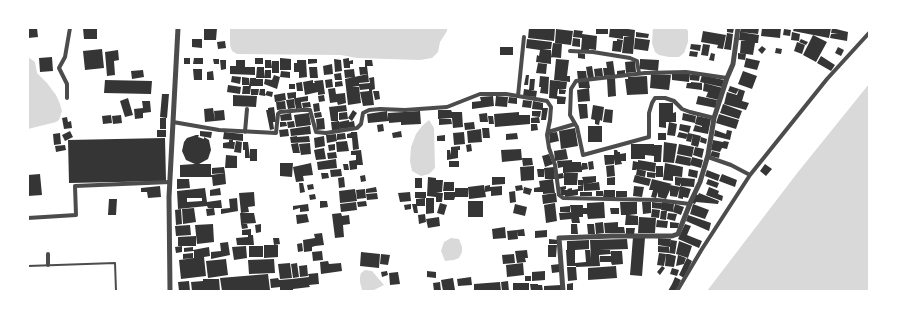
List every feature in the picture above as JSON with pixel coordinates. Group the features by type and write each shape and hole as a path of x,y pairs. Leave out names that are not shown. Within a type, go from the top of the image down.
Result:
{"street":[{"path":"67,98 67,84 59,68 66,57 70,28"},
{"path":"170,291 170,182 178,28"},
{"path":"563,291 559,238 672,236 678,234 700,182 708,157 714,118 733,64 738,28"},
{"path":"677,291 702,249 750,175 827,79 869,33"},
{"path":"518,96 524,36"},
{"path":"570,51 593,52 630,58 637,61 639,73"},
{"path":"714,118 690,112 682,108 674,101 665,98 655,98 649,113 649,137 583,154 577,127 570,115 571,89 576,81 639,73 686,72 727,78"},
{"path":"174,122 219,130 276,133 278,114 280,112 310,110 316,132 326,134 357,128 361,124 363,113 369,110 405,110 447,107 480,94 506,94 547,101 551,106 548,132 549,148 555,165 559,195 563,198 657,200 690,204"},
{"path":"245,132 247,109"},
{"path":"548,132 575,124"},
{"path":"708,157 731,165 750,175"},
{"path":"28,218 76,215 75,186 170,182"},
{"path":"48,254 48,265"}],"lane":[{"path":"28,266 115,263 116,291"}],"shaded area":[{"path":"230,28 447,28 447,31 440,42 438,52 432,58 420,60 357,58 341,55 237,54 232,51 230,45"},
{"path":"653,28 686,28 688,31 688,42 684,53 679,57 669,57 659,55 655,52 652,43"},
{"path":"28,57 35,62 37,73 56,95 62,111 59,120 56,122 28,129"},
{"path":"869,84 869,291 707,291 798,172"},
{"path":"429,120 434,128 435,168 429,174 421,176 412,171 410,161 411,147 416,134"},
{"path":"451,238 459,239 462,252 459,258 445,261 441,251 444,242"},
{"path":"365,270 372,271 384,285 372,291 362,290 360,277 361,273"}],"building":[{"path":"28,28 37,28 38,37 28,38"},
{"path":"83,28 97,28 97,39 84,39"},
{"path":"204,28 217,28 216,40 204,40"},
{"path":"529,28 555,28 554,41 528,38"},
{"path":"596,28 608,28 608,34 596,34"},
{"path":"610,28 628,28 635,30 633,54 622,53 624,37 630,37 623,36 623,39 609,37"},
{"path":"727,28 734,28 733,33 727,32"},
{"path":"741,28 759,28 758,34 740,32"},
{"path":"762,28 781,28 780,38 761,36"},
{"path":"794,28 831,28 829,38 793,31"},
{"path":"832,28 848,32 847,41 830,38 831,34 838,34 831,33"},
{"path":"556,29 573,31 571,45 555,43"},
{"path":"784,29 791,30 790,36 783,35"},
{"path":"574,30 583,31 582,34 597,36 596,50 581,50 582,38 573,37"},
{"path":"703,31 726,35 723,49 717,48 718,45 701,42"},
{"path":"636,32 649,34 648,38 636,37"},
{"path":"740,32 759,35 758,43 755,43 753,55 740,53 741,41 746,41 739,40"},
{"path":"792,32 800,34 799,41 791,40"},
{"path":"727,33 733,34 731,50 724,49"},
{"path":"813,35 827,42 816,62 803,55"},
{"path":"573,38 580,39 580,47 572,46"},
{"path":"635,38 650,40 648,51 634,49"},
{"path":"192,39 202,39 202,48 192,47"},
{"path":"527,39 552,42 551,49 543,49 551,50 551,64 536,62 537,55 539,56 540,50 526,48"},
{"path":"617,39 623,40 621,52 612,51 613,41 617,41"},
{"path":"801,39 808,42 806,45 799,42"},
{"path":"225,41 226,48 218,49 217,42"},
{"path":"797,42 805,45 802,54 794,51"},
{"path":"553,43 562,44 561,58 551,57"},
{"path":"691,44 701,45 700,51 690,49"},
{"path":"703,44 710,45 708,56 701,55"},
{"path":"762,46 766,49 762,54 758,50"},
{"path":"500,47 513,47 513,55 500,55"},
{"path":"838,47 844,50 841,56 835,53"},
{"path":"776,48 782,49 781,54 775,53"},
{"path":"102,49 104,68 85,70 83,51"},
{"path":"118,50 119,60 114,61 115,75 107,76 105,52"},
{"path":"690,51 698,52 697,57 689,56"},
{"path":"578,53 585,54 585,59 578,58"},
{"path":"711,53 715,54 714,61 709,60"},
{"path":"738,53 746,54 745,60 738,59"},
{"path":"821,56 835,65 831,71 817,63"},
{"path":"52,57 53,71 40,72 39,58"},
{"path":"184,58 190,58 190,64 184,64"},
{"path":"194,58 203,58 203,64 193,64"},
{"path":"255,58 263,58 263,64 255,64"},
{"path":"280,58 291,59 291,70 280,70"},
{"path":"349,58 349,61 353,60 353,64 350,64 350,68 344,68 343,59"},
{"path":"746,58 760,61 757,70 744,67"},
{"path":"213,59 219,59 219,64 214,64"},
{"path":"308,59 317,59 317,63 308,64"},
{"path":"334,59 341,60 342,71 335,72"},
{"path":"556,59 569,60 567,76 570,76 570,82 554,80"},
{"path":"640,59 659,60 658,71 640,69"},
{"path":"220,60 226,60 226,69 221,70"},
{"path":"236,60 245,60 245,67 255,67 255,75 230,74 230,66 236,66"},
{"path":"265,60 271,60 272,68 265,68"},
{"path":"297,60 306,60 307,77 299,78 299,72 294,72 294,63 297,63"},
{"path":"365,60 372,60 373,66 367,66 368,74 360,75 359,67 365,67"},
{"path":"272,61 279,61 279,73 272,73"},
{"path":"613,61 615,75 604,76 603,68 607,68 606,62"},
{"path":"635,61 636,72 626,73 625,62"},
{"path":"538,63 547,64 546,74 536,73"},
{"path":"332,64 333,74 324,75 323,66"},
{"path":"592,66 594,78 588,79 586,67"},
{"path":"257,67 264,67 264,78 256,78"},
{"path":"309,67 317,67 318,78 310,78"},
{"path":"602,68 603,76 595,77 594,69"},
{"path":"193,69 202,69 202,80 194,80"},
{"path":"354,69 355,77 345,78 344,70"},
{"path":"143,70 144,77 132,79 131,71"},
{"path":"265,70 271,70 271,78 264,78"},
{"path":"625,70 625,74 617,75 617,71"},
{"path":"213,71 214,80 207,80 207,72"},
{"path":"281,71 290,72 290,78 280,77"},
{"path":"577,71 586,71 587,79 578,80"},
{"path":"743,71 757,76 752,89 738,84"},
{"path":"341,73 342,80 335,80 334,74"},
{"path":"368,74 369,82 359,84 370,83 369,78 374,77 375,89 372,90 374,105 363,106 360,92 369,91 369,89 360,90 359,86 352,87 359,87 361,103 348,105 345,79"},
{"path":"651,74 671,75 669,90 650,88"},
{"path":"672,74 690,74 689,82 672,80"},
{"path":"274,75 280,77 277,89 264,84 265,79 272,80"},
{"path":"526,75 529,75 528,85 524,85"},
{"path":"690,75 700,75 699,81 690,80"},
{"path":"702,75 724,80 722,87 700,82"},
{"path":"232,76 241,77 240,84 231,82"},
{"path":"540,76 549,77 548,94 540,93"},
{"path":"647,76 648,94 627,95 625,79 628,79 628,77"},
{"path":"242,77 249,78 249,85 242,85"},
{"path":"250,78 256,78 256,86 251,86 250,94 242,94 243,86 249,86"},
{"path":"615,78 616,96 608,97 607,79"},
{"path":"256,79 263,79 263,86 256,86"},
{"path":"332,79 333,87 326,88 325,80"},
{"path":"530,79 535,79 534,90 529,90"},
{"path":"105,80 152,81 151,94 104,93"},
{"path":"313,80 313,83 315,83 314,81 323,80 325,94 318,95 318,92 305,95 303,82"},
{"path":"550,80 567,82 566,89 558,89 557,96 566,97 565,104 557,104 557,99 549,98"},
{"path":"342,81 343,86 335,87 335,82"},
{"path":"578,81 589,81 590,88 579,88"},
{"path":"302,82 303,91 297,91 296,83"},
{"path":"687,83 702,83 702,90 686,88"},
{"path":"704,83 723,88 719,100 706,97 708,92 703,91"},
{"path":"289,84 295,84 295,89 289,89"},
{"path":"228,85 241,87 240,94 227,92"},
{"path":"730,86 739,89 736,94 728,91"},
{"path":"335,88 336,94 345,93 346,103 338,105 337,102 330,103 328,89"},
{"path":"589,88 590,101 578,102 577,90"},
{"path":"251,89 259,89 258,95 251,95"},
{"path":"260,89 265,89 265,96 259,95"},
{"path":"524,89 537,91 536,97 523,96"},
{"path":"559,89 566,90 565,94 559,94"},
{"path":"739,89 745,91 742,101 749,103 746,110 724,104 727,92 737,95"},
{"path":"267,91 273,92 272,97 265,95"},
{"path":"373,91 379,91 380,99 375,100"},
{"path":"296,92 296,98 308,96 308,101 301,102 302,108 296,109 294,98 288,99 287,93"},
{"path":"285,93 286,100 275,102 274,95"},
{"path":"162,94 169,94 167,118 160,117"},
{"path":"233,95 257,96 256,107 233,106"},
{"path":"324,95 325,101 319,102 318,96"},
{"path":"493,96 494,106 472,109 472,102 481,101 480,97"},
{"path":"496,96 508,97 507,107 495,106"},
{"path":"698,96 717,100 716,108 696,104"},
{"path":"509,97 517,98 517,104 508,103"},
{"path":"128,98 133,115 125,117 120,101"},
{"path":"294,99 295,108 288,109 286,100"},
{"path":"523,100 532,101 531,108 522,107"},
{"path":"142,101 150,101 151,112 143,113 143,118 135,119 134,109 143,108"},
{"path":"285,101 286,109 277,110 276,102"},
{"path":"533,101 543,103 543,108 548,108 546,120 541,120 542,110 532,109"},
{"path":"310,102 311,107 303,108 302,103"},
{"path":"319,103 320,111 314,112 313,104"},
{"path":"659,103 673,103 673,113 676,112 676,122 659,122"},
{"path":"578,104 587,104 588,118 580,119"},
{"path":"723,104 742,111 739,119 720,113"},
{"path":"346,105 347,111 338,112 338,121 331,121 329,107"},
{"path":"593,105 604,107 602,121 600,120 599,125 595,124 595,120 591,119"},
{"path":"274,107 276,122 273,122 274,129 270,130 266,110"},
{"path":"213,108 215,121 205,122 204,109"},
{"path":"605,109 613,110 612,123 603,122"},
{"path":"224,110 225,120 215,121 214,111"},
{"path":"353,110 357,113 352,121 348,118"},
{"path":"438,110 462,112 463,127 453,128 452,118 438,119"},
{"path":"387,111 388,119 388,113 420,111 421,124 401,125 401,122 389,123 389,121 368,123 367,114"},
{"path":"532,111 541,111 540,117 532,116"},
{"path":"321,112 322,117 315,118 314,113"},
{"path":"347,112 348,119 339,120 339,113"},
{"path":"519,112 519,115 530,115 530,124 495,127 494,114"},
{"path":"291,113 292,120 281,121 280,115"},
{"path":"309,113 311,125 296,127 294,115"},
{"path":"487,113 488,122 480,122 479,114"},
{"path":"683,113 696,116 695,123 682,120"},
{"path":"719,114 739,120 736,129 716,123"},
{"path":"111,115 112,123 103,124 102,116"},
{"path":"121,115 122,123 113,124 112,116"},
{"path":"488,116 493,116 494,124 489,124"},
{"path":"697,116 711,119 708,134 693,131 695,125 702,127 695,124"},
{"path":"67,117 68,122 71,121 72,128 64,129 62,118"},
{"path":"539,117 540,123 531,123 531,118"},
{"path":"160,118 166,118 166,129 160,129"},
{"path":"324,118 325,129 317,130 316,119"},
{"path":"439,119 451,119 452,124 439,125"},
{"path":"349,120 349,122 354,121 355,127 340,129 339,122"},
{"path":"294,121 295,127 288,128 287,122"},
{"path":"339,121 340,130 332,130 331,122"},
{"path":"280,122 286,122 287,126 280,127"},
{"path":"474,122 475,129 465,130 464,123"},
{"path":"659,122 666,122 666,128 659,127"},
{"path":"669,122 677,124 675,136 667,135"},
{"path":"383,124 384,131 378,132 377,125"},
{"path":"531,124 537,124 538,130 531,131"},
{"path":"680,124 691,126 689,133 679,130"},
{"path":"310,126 311,134 291,136 290,129"},
{"path":"588,126 602,126 602,142 588,142"},
{"path":"482,128 489,128 490,138 483,138"},
{"path":"575,128 578,146 561,149 559,131"},
{"path":"288,129 289,136 280,137 279,130"},
{"path":"481,129 482,142 468,143 467,131"},
{"path":"157,130 166,130 166,137 157,137"},
{"path":"715,130 726,134 727,130 732,131 730,140 714,136"},
{"path":"70,131 73,137 65,141 62,135"},
{"path":"200,131 212,132 211,138 200,136"},
{"path":"401,131 402,137 393,138 392,133"},
{"path":"224,132 243,134 243,141 223,139"},
{"path":"357,132 359,149 353,150 352,138 347,138 347,134"},
{"path":"464,132 465,144 454,145 453,133"},
{"path":"557,132 559,141 550,143 549,133"},
{"path":"679,132 688,134 686,139 677,137"},
{"path":"60,133 61,144 54,145 53,134"},
{"path":"345,133 346,139 337,140 337,134"},
{"path":"517,133 518,139 506,140 506,134"},
{"path":"658,133 666,133 666,140 658,140"},
{"path":"688,133 693,134 691,142 686,141"},
{"path":"336,134 337,141 327,143 326,135"},
{"path":"693,134 701,136 698,147 691,145"},
{"path":"196,135 209,140 211,150 208,159 199,164 211,164 211,175 225,173 226,184 213,186 212,177 180,177 180,165 195,164 186,160 182,151 184,142 187,138"},
{"path":"445,135 445,141 437,141 437,136"},
{"path":"309,136 310,142 291,143 290,137"},
{"path":"324,136 325,146 315,148 314,138"},
{"path":"701,137 707,139 706,144 700,142"},
{"path":"165,138 166,181 69,183 68,140"},
{"path":"229,140 233,140 233,142 235,142 234,149 223,148 223,143 229,142"},
{"path":"713,140 729,142 727,149 722,148 720,152 711,150"},
{"path":"236,141 242,142 241,153 234,152"},
{"path":"347,141 349,151 337,152 336,142"},
{"path":"243,142 248,142 250,158 245,158"},
{"path":"664,142 677,144 674,163 663,162"},
{"path":"298,143 300,153 293,153 291,144"},
{"path":"310,143 311,154 301,155 299,144"},
{"path":"335,144 335,150 329,151 328,145"},
{"path":"471,144 472,151 467,152 466,145"},
{"path":"631,144 654,144 654,156 645,155 645,159 631,159"},
{"path":"679,144 694,147 692,157 677,154"},
{"path":"65,145 66,150 56,152 55,146"},
{"path":"654,145 662,145 661,162 654,162"},
{"path":"460,146 460,150 458,150 458,158 447,160 447,150 450,150 451,155 451,147"},
{"path":"695,147 704,149 702,158 693,155"},
{"path":"324,148 326,159 316,160 314,150"},
{"path":"250,149 257,149 257,161 250,161"},
{"path":"521,149 522,160 502,162 501,150"},
{"path":"566,149 568,159 555,161 554,151"},
{"path":"361,150 363,165 357,165 357,169 350,170 349,161 356,160 356,155 351,155 351,151"},
{"path":"614,150 620,152 620,154 626,153 626,161 621,161 622,164 615,165 614,159 614,164 605,165 604,155 614,155"},
{"path":"712,151 720,153 719,158 710,156"},
{"path":"336,152 337,158 328,159 327,153"},
{"path":"549,154 553,164 545,167 542,156"},
{"path":"226,155 237,156 237,168 225,168"},
{"path":"677,155 691,158 690,166 675,163"},
{"path":"692,157 703,160 701,168 690,165"},
{"path":"522,158 532,158 533,165 523,166"},
{"path":"336,159 337,168 318,170 317,162"},
{"path":"572,160 572,162 581,162 581,167 582,163 587,163 588,169 582,170 582,172 563,173 563,167 558,168 557,161"},
{"path":"638,160 656,163 655,172 637,169 632,170 633,161 638,162"},
{"path":"449,161 459,161 459,167 449,167"},
{"path":"593,161 594,169 589,170 588,162"},
{"path":"280,163 293,163 292,177 280,176"},
{"path":"311,163 313,175 303,176 304,181 296,182 293,167"},
{"path":"665,163 683,167 682,177 673,176 673,181 663,180"},
{"path":"343,164 348,164 349,170 344,170"},
{"path":"765,164 772,169 766,176 760,171"},
{"path":"614,165 615,176 607,177 606,166"},
{"path":"534,166 534,180 521,181 520,167"},
{"path":"656,166 663,166 663,177 656,177"},
{"path":"224,167 225,173 212,174 212,168"},
{"path":"554,167 555,179 545,179 544,168"},
{"path":"341,169 342,176 331,177 330,170"},
{"path":"537,169 544,169 544,177 538,177"},
{"path":"637,169 646,171 645,177 636,175"},
{"path":"689,169 698,171 697,178 688,176"},
{"path":"707,170 720,175 718,181 705,176"},
{"path":"647,172 656,173 655,178 647,177"},
{"path":"321,173 328,173 329,178 322,179"},
{"path":"563,173 564,178 558,179 558,174"},
{"path":"564,173 578,173 577,185 564,185"},
{"path":"40,174 42,195 28,196 28,175"},
{"path":"722,174 737,180 735,187 719,181"},
{"path":"365,175 366,181 361,182 360,176"},
{"path":"635,175 651,179 649,186 633,182"},
{"path":"596,176 596,182 586,184 599,182 600,190 584,191 583,182 583,185 578,185 578,180 583,180 582,177"},
{"path":"344,177 345,187 339,188 338,178"},
{"path":"428,177 436,178 436,180 443,180 442,192 436,193 443,193 442,202 436,202 436,197 427,196"},
{"path":"492,177 505,177 505,184 492,185"},
{"path":"615,177 615,185 607,185 607,178"},
{"path":"675,177 695,179 694,187 681,186 681,183 680,186 675,185"},
{"path":"415,178 422,178 422,188 415,188"},
{"path":"177,179 189,179 190,188 177,189"},
{"path":"553,179 555,193 543,194 543,192 534,192 534,188 540,187 539,181"},
{"path":"652,179 680,187 677,197 670,196 670,190 666,199 658,197 658,192 656,198 651,197 653,190 649,190"},
{"path":"708,179 719,183 717,188 706,184"},
{"path":"444,182 454,182 454,191 443,191"},
{"path":"299,183 303,183 305,192 300,193"},
{"path":"313,184 314,189 308,190 307,185"},
{"path":"484,185 486,197 469,199 468,187"},
{"path":"490,185 490,187 502,186 502,195 491,196 491,191 485,192 485,186"},
{"path":"522,185 523,190 516,191 515,186"},
{"path":"583,185 583,191 578,191 578,195 565,197 565,195 561,196 560,187 566,186 566,189 564,190 572,188 572,190 578,189 578,186"},
{"path":"160,186 161,197 148,198 147,192 141,192 141,188"},
{"path":"634,186 644,187 642,197 633,196"},
{"path":"680,186 691,189 688,198 678,198"},
{"path":"376,187 377,192 366,193 366,189"},
{"path":"524,187 532,189 530,195 523,193"},
{"path":"709,187 719,191 718,194 723,196 722,201 706,195"},
{"path":"205,188 207,202 221,200 222,208 208,208 207,206 178,209 177,191","holes":["187,198 202,198 202,201 187,202"]},
{"path":"220,188 221,195 210,196 210,190"},
{"path":"455,188 468,188 468,197 455,197 454,200 444,200 444,192 455,192"},
{"path":"355,189 357,201 340,203 339,191"},
{"path":"365,189 366,198 357,199 356,190"},
{"path":"604,190 615,190 615,198 603,198"},
{"path":"515,191 516,202 510,203 509,192"},
{"path":"596,191 603,191 603,196 596,196"},
{"path":"616,191 627,191 627,197 616,197"},
{"path":"254,192 255,206 248,207 249,212 241,213 239,193"},
{"path":"410,192 411,201 400,202 398,193"},
{"path":"415,192 426,192 426,198 415,198"},
{"path":"580,192 592,192 592,196 580,196"},
{"path":"377,193 378,199 367,200 366,194"},
{"path":"556,193 557,202 543,204 542,195"},
{"path":"699,193 719,201 718,204 692,203 695,194 698,195"},
{"path":"315,194 316,199 310,200 309,195"},
{"path":"237,198 238,211 221,214 221,209 230,208 229,199"},
{"path":"425,198 425,206 417,206 418,213 414,213 412,204 416,204 416,199"},
{"path":"426,198 434,198 434,213 426,214"},
{"path":"109,199 117,199 116,215 108,215"},
{"path":"320,201 327,201 328,207 320,208"},
{"path":"366,201 367,206 358,207 357,202"},
{"path":"468,201 483,201 483,217 468,217"},
{"path":"356,202 357,210 341,212 340,204"},
{"path":"604,202 605,218 588,219 587,214 583,214 583,217 579,217 580,223 572,223 571,218 560,220 559,213 573,212 571,212 570,205 583,205 583,208 587,208 587,203"},
{"path":"620,202 637,202 637,214 621,215"},
{"path":"642,202 651,202 651,213 643,214"},
{"path":"652,202 662,203 661,209 652,208"},
{"path":"662,202 674,204 673,212 661,210"},
{"path":"440,203 447,205 444,215 437,213"},
{"path":"555,203 557,221 546,223 544,205"},
{"path":"308,204 309,211 300,212 300,208 293,210 293,206"},
{"path":"411,204 411,209 405,210 404,205"},
{"path":"515,204 527,207 525,216 513,213"},
{"path":"675,204 684,207 681,215 673,212"},
{"path":"693,204 709,210 705,219 690,214"},
{"path":"570,206 570,212 560,212 560,207"},
{"path":"194,208 196,222 183,224 182,209"},
{"path":"214,208 215,215 207,216 206,209"},
{"path":"610,208 619,208 619,214 611,214"},
{"path":"181,209 182,224 176,225 175,210"},
{"path":"652,209 660,210 659,218 651,217"},
{"path":"661,211 667,211 666,220 660,219"},
{"path":"240,213 254,213 256,223 241,224"},
{"path":"341,213 342,216 349,215 350,224 343,225 344,237 335,238 332,214"},
{"path":"668,213 677,214 675,221 667,219"},
{"path":"307,214 309,222 297,224 296,215"},
{"path":"425,214 426,222 419,224 418,215"},
{"path":"626,215 638,216 638,225 625,225"},
{"path":"688,215 711,223 709,231 686,221"},
{"path":"439,217 440,226 428,228 426,219"},
{"path":"639,217 656,218 655,233 638,233"},
{"path":"657,220 668,221 667,228 656,227"},
{"path":"603,222 604,233 596,234 595,223"},
{"path":"618,222 618,227 624,227 625,233 605,233 604,223"},
{"path":"670,222 679,223 678,228 670,228"},
{"path":"213,224 214,242 197,244 195,225"},
{"path":"241,224 247,224 248,228 242,229"},
{"path":"261,224 261,232 256,233 255,225"},
{"path":"571,224 577,224 578,234 571,234"},
{"path":"587,224 594,224 595,234 588,234"},
{"path":"685,224 691,226 687,235 702,241 699,248 678,239"},
{"path":"190,225 191,235 176,236 175,226"},
{"path":"505,227 506,238 493,239 492,229"},
{"path":"626,228 635,228 634,235 626,234"},
{"path":"251,229 254,245 237,245 236,238 248,237 248,235 242,235 242,230"},
{"path":"524,229 525,236 518,236 517,230"},
{"path":"517,230 518,239 508,240 507,231"},
{"path":"547,230 547,237 535,238 535,231"},
{"path":"322,233 324,245 312,247 312,251 304,252 303,240 315,238 314,234"},
{"path":"196,236 196,246 178,246 178,237"},
{"path":"633,237 645,238 642,276 630,275"},
{"path":"273,238 279,238 280,244 274,245"},
{"path":"658,238 671,239 670,245 671,240 677,241 675,254 669,253 670,247 658,245"},
{"path":"549,239 559,240 558,244 549,244"},
{"path":"627,239 628,249 599,250 610,250 611,254 599,255 600,266 576,267 567,266 567,241 589,240 589,249 575,250 575,263 586,262 585,250 590,250 591,259 590,240"},
{"path":"679,241 692,246 688,258 676,254"},
{"path":"228,242 230,255 211,259 211,252 221,251 220,243"},
{"path":"302,243 303,251 298,252 297,244"},
{"path":"264,245 278,245 278,257 264,258"},
{"path":"548,245 557,245 556,257 548,257"},
{"path":"182,246 182,252 176,253 175,247"},
{"path":"246,246 247,258 234,260 232,247"},
{"path":"249,246 263,246 263,257 249,257"},
{"path":"658,246 669,247 669,253 658,252"},
{"path":"193,247 193,250 209,247 210,256 204,257 206,276 181,279 179,260 194,258 194,251 184,252 184,248"},
{"path":"527,250 528,258 525,258 526,262 517,263 515,251"},
{"path":"322,251 323,260 313,261 312,252"},
{"path":"611,251 622,251 623,264 612,265 611,262 600,262 600,256 611,256"},
{"path":"361,252 380,254 379,268 360,266"},
{"path":"193,253 193,258 183,259 183,254"},
{"path":"659,253 666,254 664,266 657,265"},
{"path":"381,254 390,255 388,265 380,264"},
{"path":"514,254 515,263 503,264 502,255"},
{"path":"666,254 676,256 674,267 665,266"},
{"path":"678,255 686,258 684,264 676,266"},
{"path":"687,258 692,261 684,278 679,275"},
{"path":"226,259 228,275 208,278 206,261"},
{"path":"274,259 275,273 249,274 248,260"},
{"path":"328,261 329,264 341,263 342,271 321,274 320,262"},
{"path":"290,263 292,278 280,279 278,264"},
{"path":"297,263 299,277 293,278 291,264"},
{"path":"523,263 524,275 507,277 506,265"},
{"path":"560,264 560,272 552,273 551,265"},
{"path":"307,265 308,276 300,277 299,266"},
{"path":"616,266 617,278 588,280 588,268"},
{"path":"662,266 665,268 660,275 657,272"},
{"path":"567,267 576,267 577,280 568,281"},
{"path":"672,268 679,270 677,276 670,274"},
{"path":"387,271 388,275 382,277 381,272"},
{"path":"427,271 436,272 436,278 427,277"},
{"path":"545,271 545,280 532,281 532,272"},
{"path":"398,272 400,284 390,285 389,273"},
{"path":"318,273 319,284 309,285 310,287 293,289 293,291 280,291 280,287 271,288 270,279 278,278 279,280 309,277 308,274"},
{"path":"268,274 270,290 222,291 220,278"},
{"path":"525,276 531,276 531,281 525,281"},
{"path":"471,277 472,285 458,286 457,279"},
{"path":"675,277 681,280 678,287 672,284"},
{"path":"453,278 455,290 443,291 441,280"},
{"path":"203,279 219,279 220,291 192,291 191,282 203,281"},
{"path":"189,281 190,291 179,291 178,282"},
{"path":"508,281 509,291 502,291 501,282"},
{"path":"440,282 441,291 434,291 433,283"},
{"path":"500,282 501,291 474,291 474,284"},
{"path":"513,283 529,283 529,291 513,291"},
{"path":"573,283 573,291 567,291 567,284"},
{"path":"530,284 542,285 543,291 531,291"},
{"path":"672,284 678,287 676,291 668,291"},
{"path":"561,285 562,291 544,291 544,286"}]}
